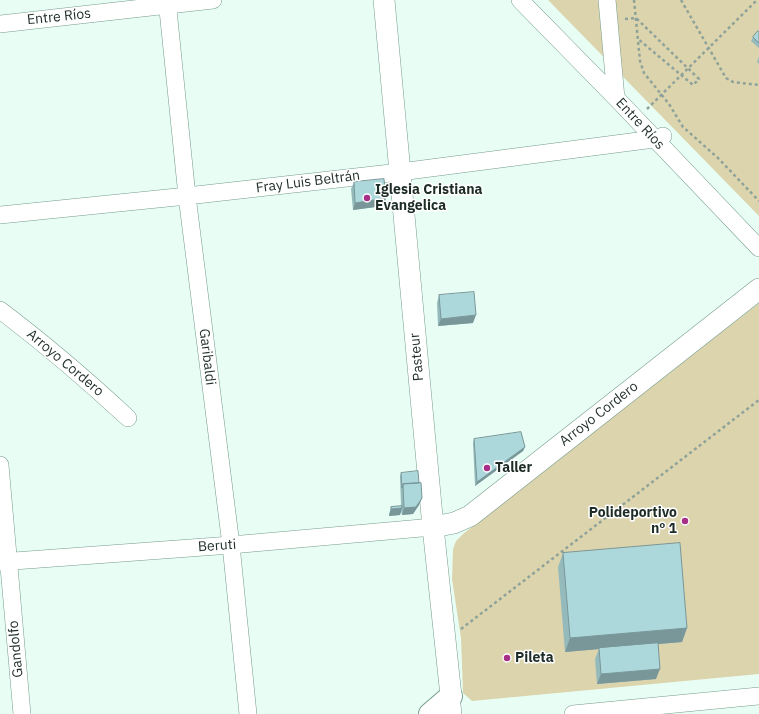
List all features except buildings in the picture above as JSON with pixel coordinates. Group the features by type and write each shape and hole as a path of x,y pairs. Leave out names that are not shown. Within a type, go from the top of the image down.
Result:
{"main road":[{"path":"430,714 452,705"}],"street":[{"name":"Entre Ríos","path":"0,24 167,2 212,0"},
{"name":"Pasteur","path":"384,0 433,527 452,705"},
{"name":"Entre Ríos","path":"520,0 642,114 658,137 759,236"},
{"name":"Entre Ríos","path":"534,0 759,248"},
{"path":"608,0 616,91"},
{"name":"Garibaldi","path":"167,2 187,196 231,546 248,714"},
{"name":"Fray Luis Beltrán","path":"0,215 400,172 658,137"},
{"name":"Arroyo Cordero","path":"433,527 470,516 759,289"},
{"name":"Arroyo Cordero","path":"0,310 83,377 128,418"},
{"name":"Gandolfo","path":"0,465 4,561 22,714"},
{"name":"Beruti","path":"4,561 231,546 433,527"},
{"path":"573,714 690,708 759,696"}],"path":[{"path":"634,0 642,69 669,104 683,127 718,158 759,201"},
{"path":"681,0 726,78 733,82 759,85"},
{"path":"642,114 757,0"},
{"path":"609,20 636,18 699,79 693,85 638,38"},
{"path":"446,640 759,400"}],"shaded area":[{"path":"548,0 759,0 759,216"},
{"name":"Polideportivo nº 1","path":"759,303 759,674 472,701 463,693 461,638 452,579 453,549 456,541"}],"place":[{"name":"Iglesia Cristiana Evangelica","path":"367,198"},
{"name":"Taller","path":"487,468"},
{"name":"Polideportivo nº 1","path":"685,521"},
{"name":"Pileta","path":"507,658"}]}
